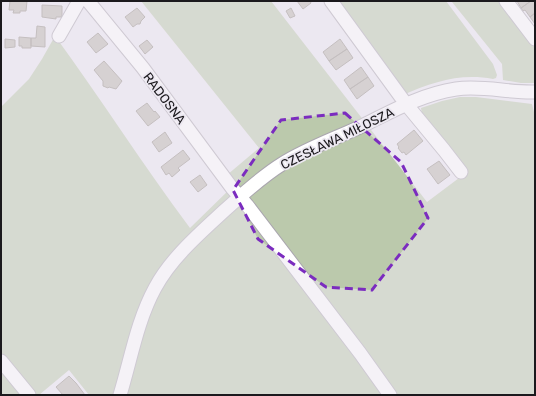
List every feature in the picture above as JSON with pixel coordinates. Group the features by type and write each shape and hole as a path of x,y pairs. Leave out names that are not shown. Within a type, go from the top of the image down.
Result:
{"street":[{"path":"59,36 79,1"},
{"name":"RADOSNA","path":"88,1 143,68 239,197 247,205 360,353 390,395"},
{"path":"331,1 406,104 461,172"},
{"path":"506,1 535,39"},
{"name":"CZESŁAWA MIŁOSZA","path":"120,395 145,307 155,287 168,268 204,228 239,197 282,164 406,104 439,92 459,88 495,89 523,93 535,92"},
{"path":"1,360 29,395"}],"highlighted area":[{"path":"345,113 401,162 428,218 372,290 326,287 258,239 233,190 281,120"}],"green space":[{"path":"141,1 271,1 427,202 459,178 422,114 421,108 460,97 476,97 532,104 535,116 535,395 89,395 69,370 39,395 1,395 1,107 29,79 55,36 190,228 234,185 227,175 259,148"},
{"path":"335,1 446,1 493,64 497,75 496,78 469,77 447,80 425,86 403,95"},
{"path":"499,1 535,48 535,83 521,83 503,80 502,64 452,2"}],"building":[{"path":"10,1 27,1 26,11 13,13 14,10 9,10"},
{"path":"297,1 310,1 311,3 303,9"},
{"path":"517,1 531,1 521,8"},
{"path":"531,1 535,1 535,13 530,17 525,10 523,11 521,8"},
{"path":"42,5 62,6 62,17 56,17 56,19 42,17"},
{"path":"137,8 145,17 140,24 133,27 125,17"},
{"path":"291,8 295,16 290,18 286,11"},
{"path":"535,13 535,24 530,17"},
{"path":"37,26 45,27 45,47 31,46 31,38 36,38"},
{"path":"98,33 108,44 96,53 87,42"},
{"path":"19,37 31,38 31,48 22,48 22,46 19,46"},
{"path":"5,39 15,40 15,47 5,48"},
{"path":"340,39 347,49 329,61 323,52"},
{"path":"147,40 153,47 145,54 139,46"},
{"path":"347,49 353,58 336,70 329,61"},
{"path":"104,61 122,81 116,89 103,86 103,81 94,70"},
{"path":"361,67 368,77 350,89 344,80"},
{"path":"368,77 374,86 357,99 350,89"},
{"path":"147,103 160,117 148,126 136,111"},
{"path":"414,130 423,141 406,155 404,152 402,153 397,144"},
{"path":"165,132 172,143 159,152 152,142"},
{"path":"183,150 190,159 178,168 180,170 172,177 169,173 166,175 161,167"},
{"path":"439,161 450,175 438,184 427,169"},
{"path":"200,175 207,185 198,192 190,182"},
{"path":"69,376 85,395 63,395 56,387"}]}
